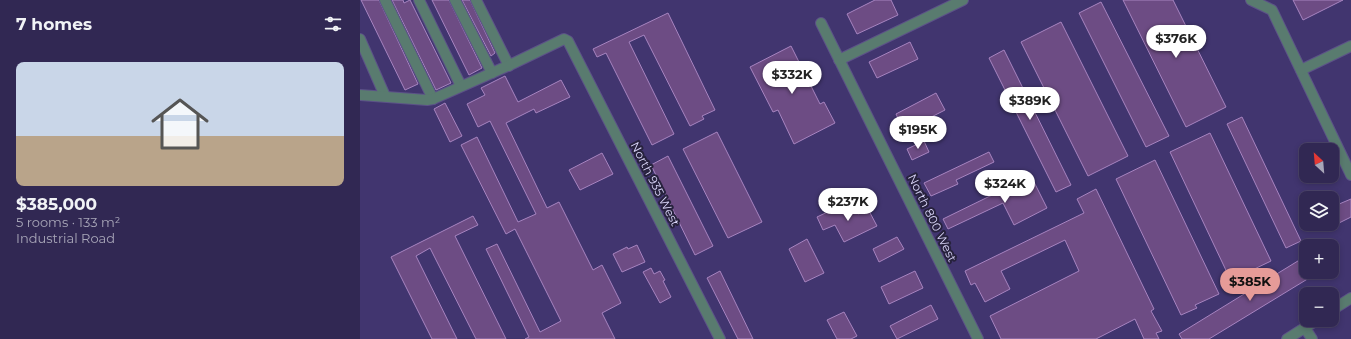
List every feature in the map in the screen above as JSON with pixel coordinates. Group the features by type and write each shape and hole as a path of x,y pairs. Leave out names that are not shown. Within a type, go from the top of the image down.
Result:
{"street":[{"path":"385,0 433,99"},
{"path":"419,0 461,86"},
{"path":"456,0 492,73"},
{"path":"360,94 427,100 433,99 509,66 476,0"},
{"path":"839,60 963,0"},
{"path":"1251,0 1272,10 1351,175"},
{"name":"North 800 West","path":"821,23 978,339"},
{"path":"360,39 385,96"},
{"name":"North 935 West","path":"509,66 564,39 568,41 720,339"},
{"path":"1301,70 1351,46"},
{"path":"1339,306 1351,298"},
{"path":"1287,339 1305,328 1312,339"}],"building":[{"path":"361,0 379,0 418,84 405,90"},
{"path":"392,0 403,0 404,3 410,0 451,83 436,90"},
{"path":"432,0 449,0 482,68 469,75"},
{"path":"462,0 470,0 495,53 491,56"},
{"path":"875,0 891,0 898,15 857,34 847,14"},
{"path":"1123,0 1173,0 1226,107 1186,127"},
{"path":"1293,0 1343,0 1303,20"},
{"path":"1101,2 1169,136 1146,147 1079,13"},
{"path":"668,13 715,110 702,116 704,119 690,126 644,35 629,42 674,134 652,145 606,53 597,57 593,49"},
{"path":"1061,22 1128,156 1088,176 1021,42"},
{"path":"910,42 918,59 877,78 869,62"},
{"path":"791,46 820,104 824,102 835,123 794,144 778,110 773,112 750,67"},
{"path":"1004,50 1071,185 1056,192 989,58"},
{"path":"505,76 518,102 561,80 570,97 536,113 534,109 506,123 547,208 559,202 593,270 602,265 621,303 602,313 615,339 525,339 529,337 486,249 497,244 540,332 561,321 515,229 506,234 461,145 477,137 518,222 536,214 490,121 478,127 467,104 485,95 481,88"},
{"path":"936,93 945,110 904,131 896,114"},
{"path":"445,103 462,136 450,142 434,109"},
{"path":"1242,117 1300,239 1299,242 1286,248 1227,124"},
{"path":"717,132 762,222 728,238 683,149"},
{"path":"1210,133 1271,261 1246,273 1247,276 1232,283 1170,152"},
{"path":"924,141 929,152 912,160 907,149"},
{"path":"989,152 994,162 956,180 958,184 931,196 924,183"},
{"path":"602,153 613,174 580,190 569,170"},
{"path":"668,156 713,246 695,255 651,165"},
{"path":"1155,160 1219,294 1195,305 1197,308 1181,315 1116,179"},
{"path":"1031,176 1047,208 1014,225 1003,203 948,229 943,219"},
{"path":"1096,189 1154,309 1151,311 1162,331 1156,333 1159,339 1144,339 1135,319 1096,339 1001,339 990,316 1079,271 1065,240 1001,271 1010,289 985,302 975,283 971,285 965,271 1084,213 1077,199"},
{"path":"1351,199 1351,217 1339,223 1339,204"},
{"path":"838,207 842,214 855,208 858,214 868,209 877,226 844,242 835,225 823,230 817,217"},
{"path":"473,216 478,225 455,236 506,339 476,339 430,248 416,256 457,339 432,339 391,257"},
{"path":"897,237 904,249 879,262 873,249"},
{"path":"807,239 824,273 805,282 789,249"},
{"path":"637,245 645,262 622,272 613,254 627,247 628,249"},
{"path":"1299,260 1299,279 1308,279 1209,339 1182,339 1179,334"},
{"path":"651,268 654,274 660,271 671,297 660,303 643,272"},
{"path":"720,271 753,339 738,339 707,278"},
{"path":"915,271 923,288 889,304 881,287"},
{"path":"931,305 938,319 897,339 890,326"},
{"path":"844,312 857,336 851,339 837,339 827,320"}]}
